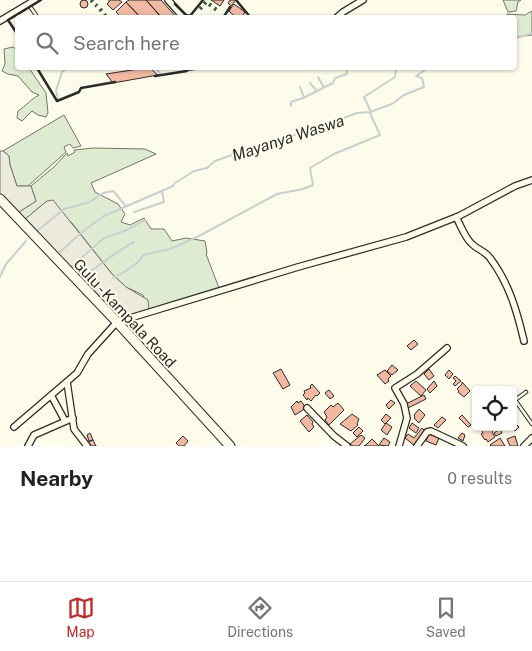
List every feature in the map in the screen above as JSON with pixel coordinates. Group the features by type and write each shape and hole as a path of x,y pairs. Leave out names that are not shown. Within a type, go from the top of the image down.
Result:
{"main road":[{"name":"Gulu - Kampala Road","path":"0,199 117,322 230,446"}],"street":[{"path":"0,20 35,0"},
{"path":"168,0 181,15"},
{"path":"340,15 363,0"},
{"path":"14,427 77,373 88,354 117,322 298,266 406,237 456,217 515,186 532,180"},
{"path":"456,217 468,240 472,245 485,252 506,281 517,312 524,341"},
{"path":"399,446 407,418 404,404 395,388 416,374 447,348"},
{"path":"67,382 74,429 87,446"},
{"path":"51,395 65,421"},
{"path":"307,408 334,436 347,446"},
{"path":"28,446 34,434 72,418"},
{"path":"417,446 431,430 463,446"},
{"path":"524,446 532,438"}],"lane":[{"path":"28,4 36,15"},
{"path":"526,392 515,400 532,424"}],"green space":[{"path":"503,0 521,0 518,2 516,11 508,12"},
{"path":"532,11 532,35 517,37 517,15 507,14 525,15"},
{"path":"13,47 15,48 15,70 30,70 46,93 48,113 46,117 32,111 22,121 17,118 18,111 39,95 32,92 18,76 2,71 5,64 4,49"},
{"path":"64,115 81,146 73,148 70,144 64,147 66,152 28,186 17,186 9,156 3,151"},
{"path":"93,148 145,149 156,154 91,183 95,192 118,204 125,214 121,222 130,225 144,218 151,229 164,229 172,241 186,238 205,241 206,254 219,288 149,311 143,295 126,287 112,274 72,223 47,201 24,220 16,214 36,201 31,186 54,167 67,153 68,156 75,152 74,150"}],"shaded area":[{"path":"0,151 9,156 17,186 31,186 36,201 16,214 0,197"},
{"path":"53,200 112,274 126,287 148,300 149,311 116,321 24,220 47,201"}],"building":[{"path":"84,0 88,4 84,8 80,4"},
{"path":"109,0 119,0 122,2 113,10 107,4"},
{"path":"129,0 146,0 159,15 138,15 126,2"},
{"path":"146,0 161,0 174,15 159,15"},
{"path":"211,0 224,0 220,6"},
{"path":"230,0 236,0 231,6 228,3"},
{"path":"126,2 138,15 119,15 116,12"},
{"path":"234,4 245,12 243,15 234,15 229,11"},
{"path":"132,70 152,70 158,75 113,83 106,74"},
{"path":"414,340 418,344 411,350 407,346"},
{"path":"392,365 398,370 392,375 387,371"},
{"path":"281,369 290,385 283,389 273,373"},
{"path":"429,369 434,376 429,380 424,374"},
{"path":"385,370 391,376 385,384 377,375"},
{"path":"449,370 453,374 449,379 445,375"},
{"path":"455,376 461,381 455,386 453,384 456,381 453,378"},
{"path":"416,381 426,390 421,396 410,386"},
{"path":"434,381 437,386 430,393 427,389"},
{"path":"462,382 470,391 464,397 457,389"},
{"path":"312,384 320,393 311,401 308,398 307,400 303,395 304,391 311,388"},
{"path":"329,390 334,396 330,399 325,393"},
{"path":"424,395 426,399 408,408 406,404"},
{"path":"391,400 395,403 389,409 386,405"},
{"path":"297,401 298,403 301,401 306,408 295,415 291,407"},
{"path":"338,403 344,410 329,425 325,420 327,417 324,412 331,405 333,407"},
{"path":"419,409 425,415 419,423 414,418 414,415"},
{"path":"352,414 359,419 358,425 351,431 340,424"},
{"path":"386,414 391,418 385,424 381,420"},
{"path":"307,415 313,422 314,427 309,432 300,421"},
{"path":"462,415 471,425 468,427 459,418"},
{"path":"442,417 446,420 438,428 434,425"},
{"path":"386,423 392,427 387,435 381,430"},
{"path":"412,423 419,428 416,433 409,428"},
{"path":"359,427 363,431 357,437 353,433"},
{"path":"422,428 426,432 415,446 405,438 408,434 414,438"},
{"path":"482,431 493,431 495,437 488,442 481,434 483,433"},
{"path":"501,431 502,433 496,436 494,433"},
{"path":"90,433 93,440 89,441 87,435"},
{"path":"462,433 465,435 463,441 458,438"},
{"path":"429,434 439,438 436,445 426,441"},
{"path":"361,435 365,438 359,446 350,444"},
{"path":"183,436 188,441 184,446 179,446 176,443"},
{"path":"515,436 518,446 510,446 507,439"},
{"path":"384,438 390,442 388,446 379,445"},
{"path":"500,438 505,446 490,445"},
{"path":"372,439 379,446 364,446 367,444"},
{"path":"93,440 96,446 88,446 86,443"}],"waterway":[{"name":"Mayanya Waswa","path":"517,38 532,33"},
{"path":"58,98 56,91 62,72 65,70"},
{"path":"157,70 160,73"},
{"path":"291,106 291,102 303,98 333,83 335,78 347,74 346,70"},
{"path":"371,112 364,97 395,77 396,70"},
{"name":"Mayanya Waswa","path":"60,252 83,231 104,216 173,186 194,171 207,168 215,161 357,113 370,112 392,104 404,95 424,87 422,78 416,76 425,70"},
{"path":"318,77 323,86"},
{"path":"310,83 317,91"},
{"path":"300,87 304,98"},
{"path":"113,278 134,266 143,255 170,249 197,237 277,194 313,185 310,168 334,154 380,135 370,113"},
{"name":"Mayanya Waswa","path":"36,232 64,209 90,202 103,193 113,191 126,206"},
{"path":"134,212 164,202 162,191"},
{"path":"71,267 104,238 127,230 145,220"},
{"name":"Mayanya Waswa","path":"0,277 6,264 26,241"},
{"path":"81,278 134,242"}],"hedge":[{"path":"91,0 97,6"},
{"path":"200,9 206,2 217,10"},
{"path":"100,9 105,15"}],"wall":[{"path":"16,15 41,0"},
{"path":"191,15 203,0"},
{"path":"236,0 248,15"},
{"path":"175,4 186,15"},
{"path":"225,15 230,7"},
{"path":"15,16 8,20 15,30"},
{"path":"38,70 57,101 79,92 81,88 115,82"},
{"path":"155,76 187,71"}]}
